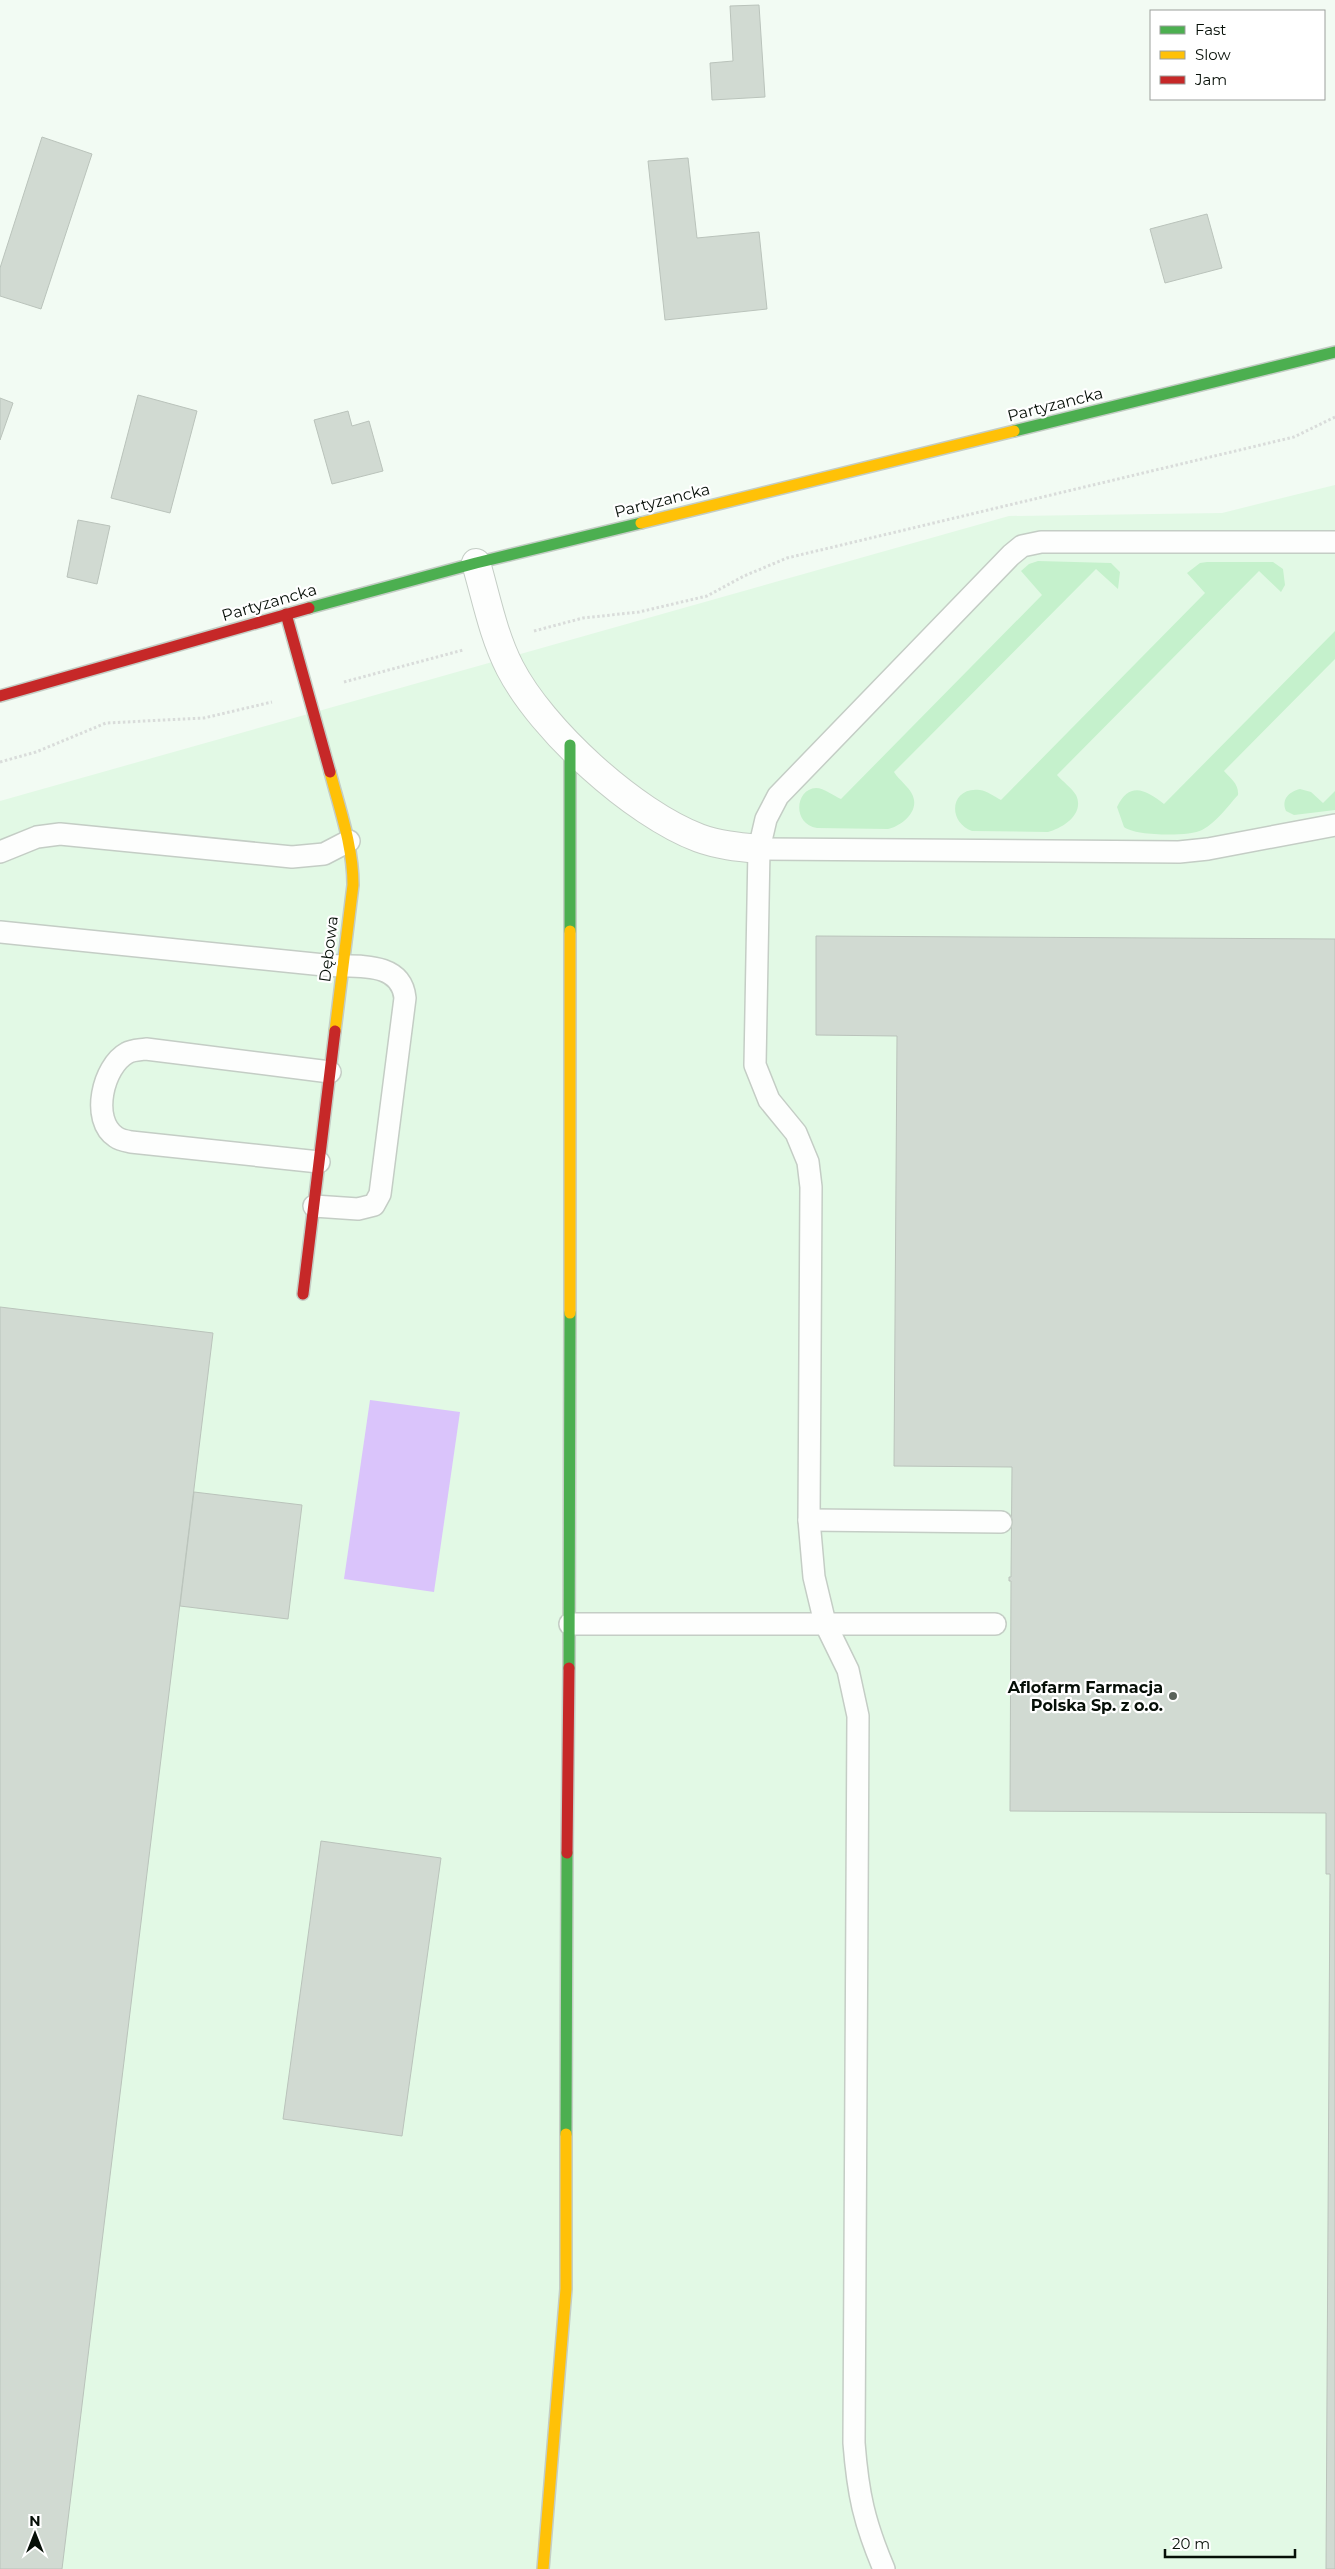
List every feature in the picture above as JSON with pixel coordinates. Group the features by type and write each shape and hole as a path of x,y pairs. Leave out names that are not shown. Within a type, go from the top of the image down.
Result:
{"street":[{"name":"Partyzancka","path":"0,696 286,614 476,563 1335,352"},
{"path":"476,563 498,640 509,666 522,689 541,715 570,745 602,775 669,825 700,838 722,844 759,849"},
{"name":"Dębowa","path":"286,614 349,842 353,865 343,967 303,1294"},
{"path":"543,2569 566,2289 566,1895 570,1624 570,745"}],"lane":[{"path":"884,2569 867,2529 857,2487 854,2443 858,1716 848,1670 825,1623 814,1577 809,1520 810,1187 808,1162 796,1133 769,1100 755,1064 759,849 766,819 778,796 1010,555 1022,546 1041,542 1335,542"},
{"path":"759,849 1179,852 1208,849 1335,826"},
{"path":"0,852 37,837 60,834 292,857 324,854 349,842"},
{"path":"0,932 384,970 397,977 404,989 404,1008 380,1194 374,1205 358,1209 314,1206"},
{"path":"319,1162 130,1142 116,1137 105,1125 102,1107 104,1087 111,1066 128,1052 146,1049 330,1072"},
{"path":"809,1520 1001,1522"},
{"path":"570,1624 995,1624"}],"path":[{"path":"0,762 36,752 106,723 204,718 583,618 639,612 707,596 744,576 787,558 1294,437 1335,417"}],"shaded area":[{"path":"1335,485 1335,2569 0,2569 0,801 1009,516 1222,513"},
{"path":"370,1400 460,1412 434,1592 344,1579"}],"green space":[{"path":"1038,561 1111,563 1120,572 1118,589 1096,569 894,772 910,791 914,800 912,812 904,821 888,829 817,828 803,820 799,807 800,800 804,794 809,790 819,788 841,799 1042,595 1021,571 1029,564"},
{"path":"1273,562 1283,569 1285,585 1281,592 1259,571 1057,775 1074,792 1078,802 1075,814 1066,824 1048,832 972,831 964,826 958,820 955,813 955,805 963,793 970,790 980,790 1001,800 1205,593 1187,573 1200,563"},
{"path":"1335,631 1335,659 1224,771 1236,785 1238,795 1217,819 1202,830 1186,834 1150,834 1124,827 1117,807 1127,793 1139,790 1151,795 1164,804"},
{"path":"1300,789 1311,792 1323,803 1335,791 1335,810 1294,815 1286,811 1285,800 1292,792"}],"building":[{"path":"759,5 765,97 712,100 710,63 733,61 730,6"},
{"path":"42,137 92,154 41,309 0,296 0,268"},
{"path":"688,158 697,238 759,232 767,309 665,320 648,161"},
{"path":"1207,214 1222,268 1165,283 1150,229"},
{"path":"138,395 197,411 170,513 111,498"},
{"path":"0,398 13,403 0,440"},
{"path":"348,411 352,426 369,421 383,471 332,484 314,420"},
{"path":"78,520 110,526 97,584 67,577"},
{"name":"Aflofarm Farmacja Polska Sp. z o.o.","path":"816,936 1335,939 1335,2569 1326,2569 1330,1874 1326,1874 1326,1813 1010,1811 1011,1581 1009,1581 1009,1577 1011,1577 1012,1467 894,1466 897,1036 816,1035"},
{"path":"0,1307 213,1333 62,2569 0,2569"},
{"path":"194,1492 302,1505 288,1619 180,1606"},
{"path":"321,1841 441,1858 402,2136 283,2119"}],"traffic: fast":[{"path":"1014,431 1335,352"},
{"path":"309,608 476,563 641,523"},
{"path":"570,745 570,931"},
{"path":"569,1668 570,1313"},
{"path":"566,2134 567,1853"}],"traffic: slow":[{"path":"641,523 1014,431"},
{"path":"330,772 351,856 353,885 335,1031"},
{"path":"570,931 570,1313"},
{"path":"543,2569 566,2289 566,2134"}],"traffic: jam":[{"path":"0,696 309,608"},
{"path":"286,614 330,772"},
{"path":"303,1294 335,1031"},
{"path":"567,1853 569,1668"}],"place":[{"name":"Aflofarm Farmacja Polska Sp. z o.o.","path":"1173,1696"}]}
